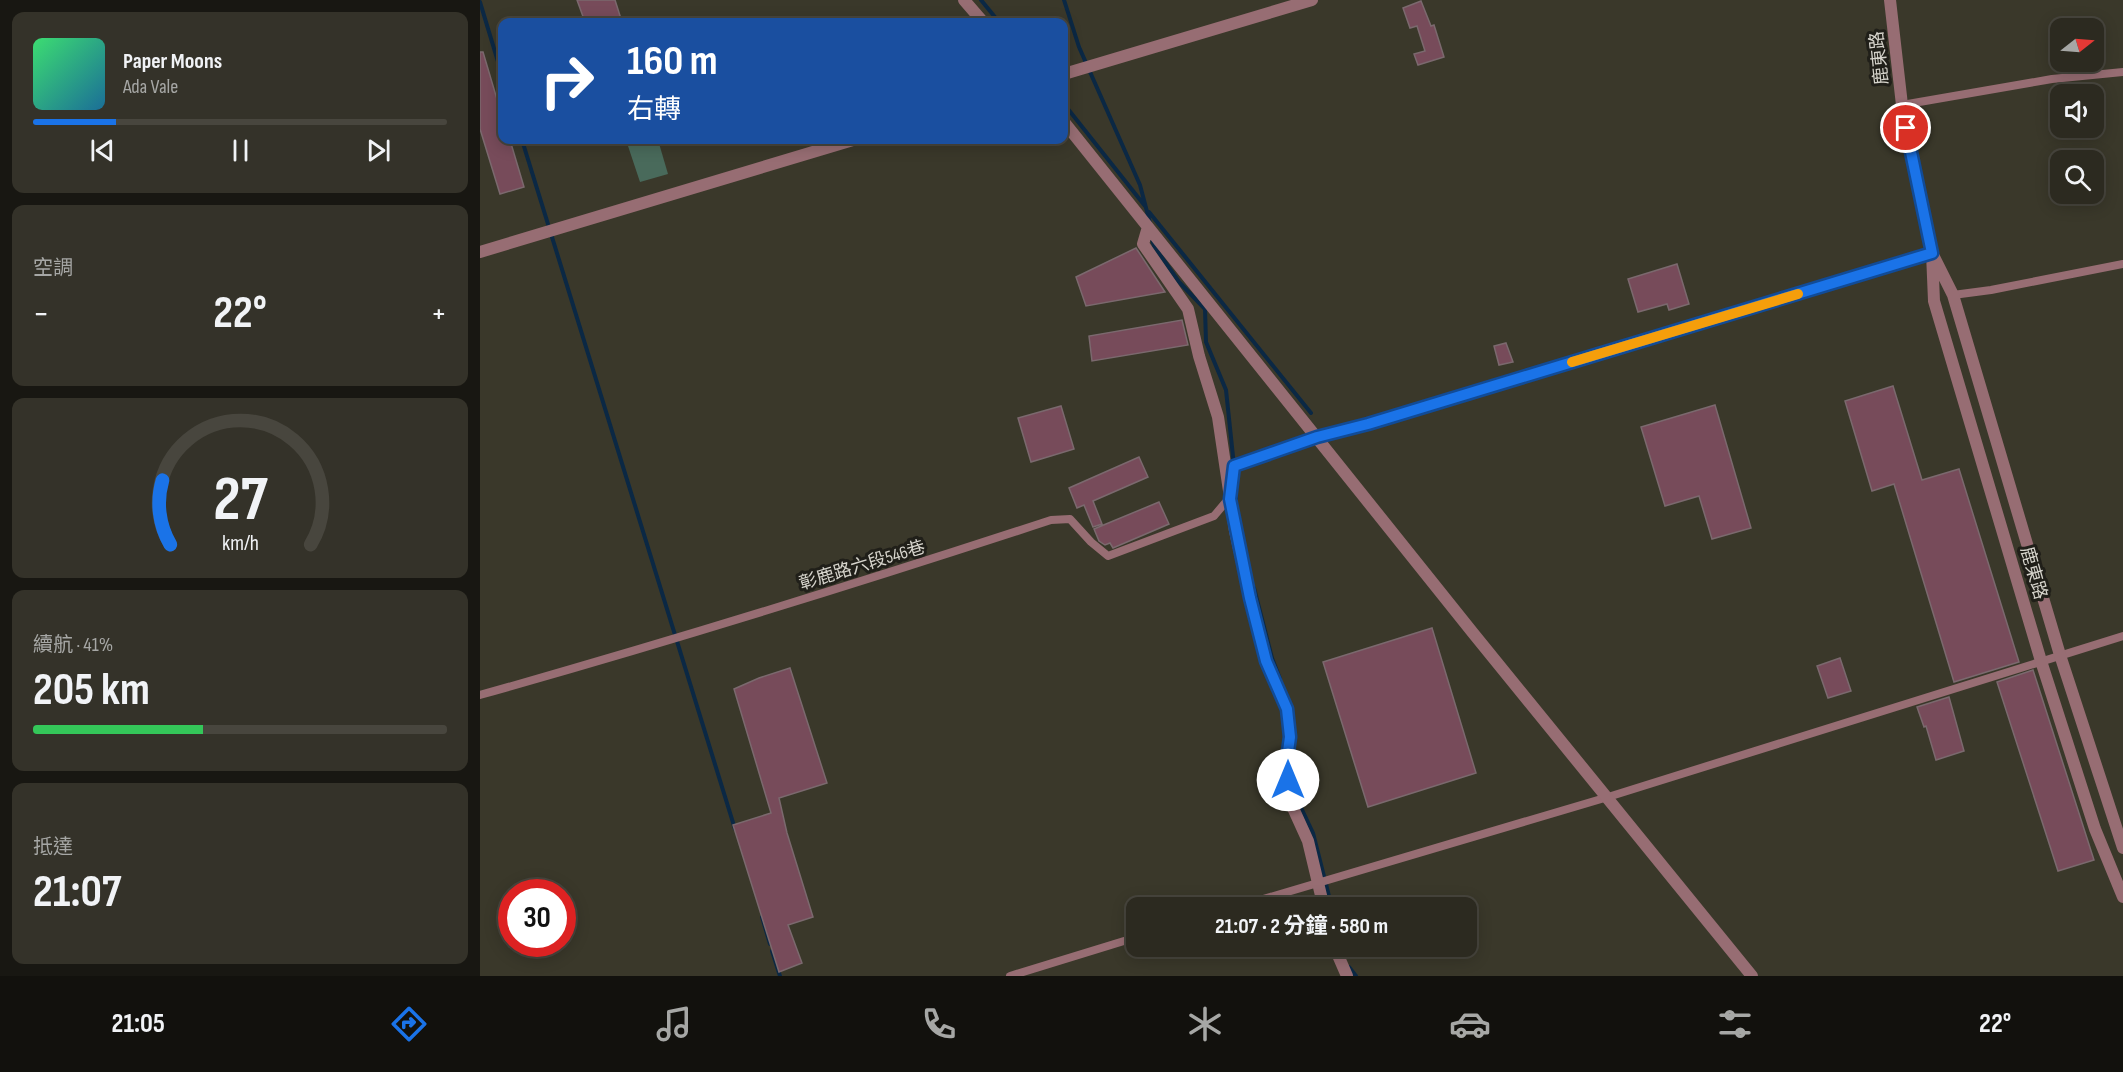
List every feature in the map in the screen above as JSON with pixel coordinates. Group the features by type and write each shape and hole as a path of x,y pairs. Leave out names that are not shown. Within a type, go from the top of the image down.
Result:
{"street":[{"path":"964,0 980,18"},
{"path":"1068,73 1312,0"},
{"name":"鹿東路","path":"1890,0 1902,105 1932,253 1934,301 2041,661 2095,829 2123,897"},
{"path":"1068,127 1473,633 1608,796 1752,976"},
{"path":"480,252 840,144"},
{"path":"1148,227 1143,244 1188,309 1199,356 1218,417 1230,499 1250,598 1266,661 1287,709 1290,737 1287,759 1293,808 1308,841 1321,897"},
{"name":"鹿東路","path":"1932,253 1953,295 2060,655 2123,848"},
{"path":"1339,957 1347,976"}],"lane":[{"path":"1902,105 2052,79 2123,72"},
{"path":"1230,499 1234,466 1317,437 1368,424 1932,253"},
{"path":"1953,295 1991,290 2123,264"},
{"name":"彰鹿路六段546巷","path":"480,695 604,660 926,562 1051,520 1070,519 1091,542 1108,556 1214,516 1230,499"},
{"path":"1269,897 1608,796 2123,636"},
{"path":"1010,976 1126,940"}],"green space":[{"path":"627,144 659,144 668,174 640,182"}],"building":[{"path":"577,0 615,0 621,18 584,18"},
{"path":"1421,1 1431,26 1434,25 1444,57 1418,65 1414,54 1425,51 1417,26 1410,28 1403,8"},
{"path":"480,52 483,52 498,103 498,144 511,144 524,187 500,194 480,129"},
{"path":"1136,248 1165,292 1086,306 1076,277"},
{"path":"1677,264 1689,304 1669,310 1667,304 1638,312 1628,279"},
{"path":"1182,320 1188,345 1092,361 1089,336"},
{"path":"1506,343 1513,362 1499,365 1494,346"},
{"path":"1893,386 1922,480 1959,469 2019,662 1954,682 1894,484 1872,491 1845,401"},
{"path":"1715,405 1751,528 1712,539 1699,496 1665,506 1641,427"},
{"path":"1061,406 1074,449 1031,462 1018,418"},
{"path":"1139,457 1148,477 1093,501 1102,524 1093,527 1084,505 1077,508 1069,488"},
{"path":"1159,502 1169,524 1113,548 1110,543 1105,545 1099,541 1094,529"},
{"path":"1432,628 1476,773 1368,807 1323,662"},
{"path":"1840,658 1851,691 1828,698 1817,666"},
{"path":"790,668 827,783 779,798 787,833 813,917 788,925 802,963 779,972 733,825 771,813 734,689"},
{"path":"2033,670 2094,860 2058,871 1997,682"},
{"path":"1949,697 1964,751 1936,760 1926,726 1924,727 1917,707"}],"waterway":[{"path":"981,0 996,18"},
{"path":"1064,0 1079,47 1140,185 1150,223"},
{"path":"480,2 498,62"},
{"path":"1068,109 1145,206"},
{"path":"523,144 735,829"},
{"path":"1149,212 1311,413"},
{"path":"1152,239 1154,246 1179,282 1205,309 1206,342 1226,390 1234,466"},
{"path":"1235,482 1236,499"},
{"path":"1254,588 1272,658 1280,679"},
{"path":"1296,797 1313,833 1329,897"},
{"path":"762,917 770,944"},
{"path":"772,951 780,976"},
{"path":"1349,967 1356,976"}],"slow traffic":[{"path":"1572,362 1798,294"}],"route":[{"path":"1288,780 1287,759 1290,737 1287,709 1266,661 1235,531 1230,499 1234,466 1317,437 1368,424 1932,253 1906,128"}]}
